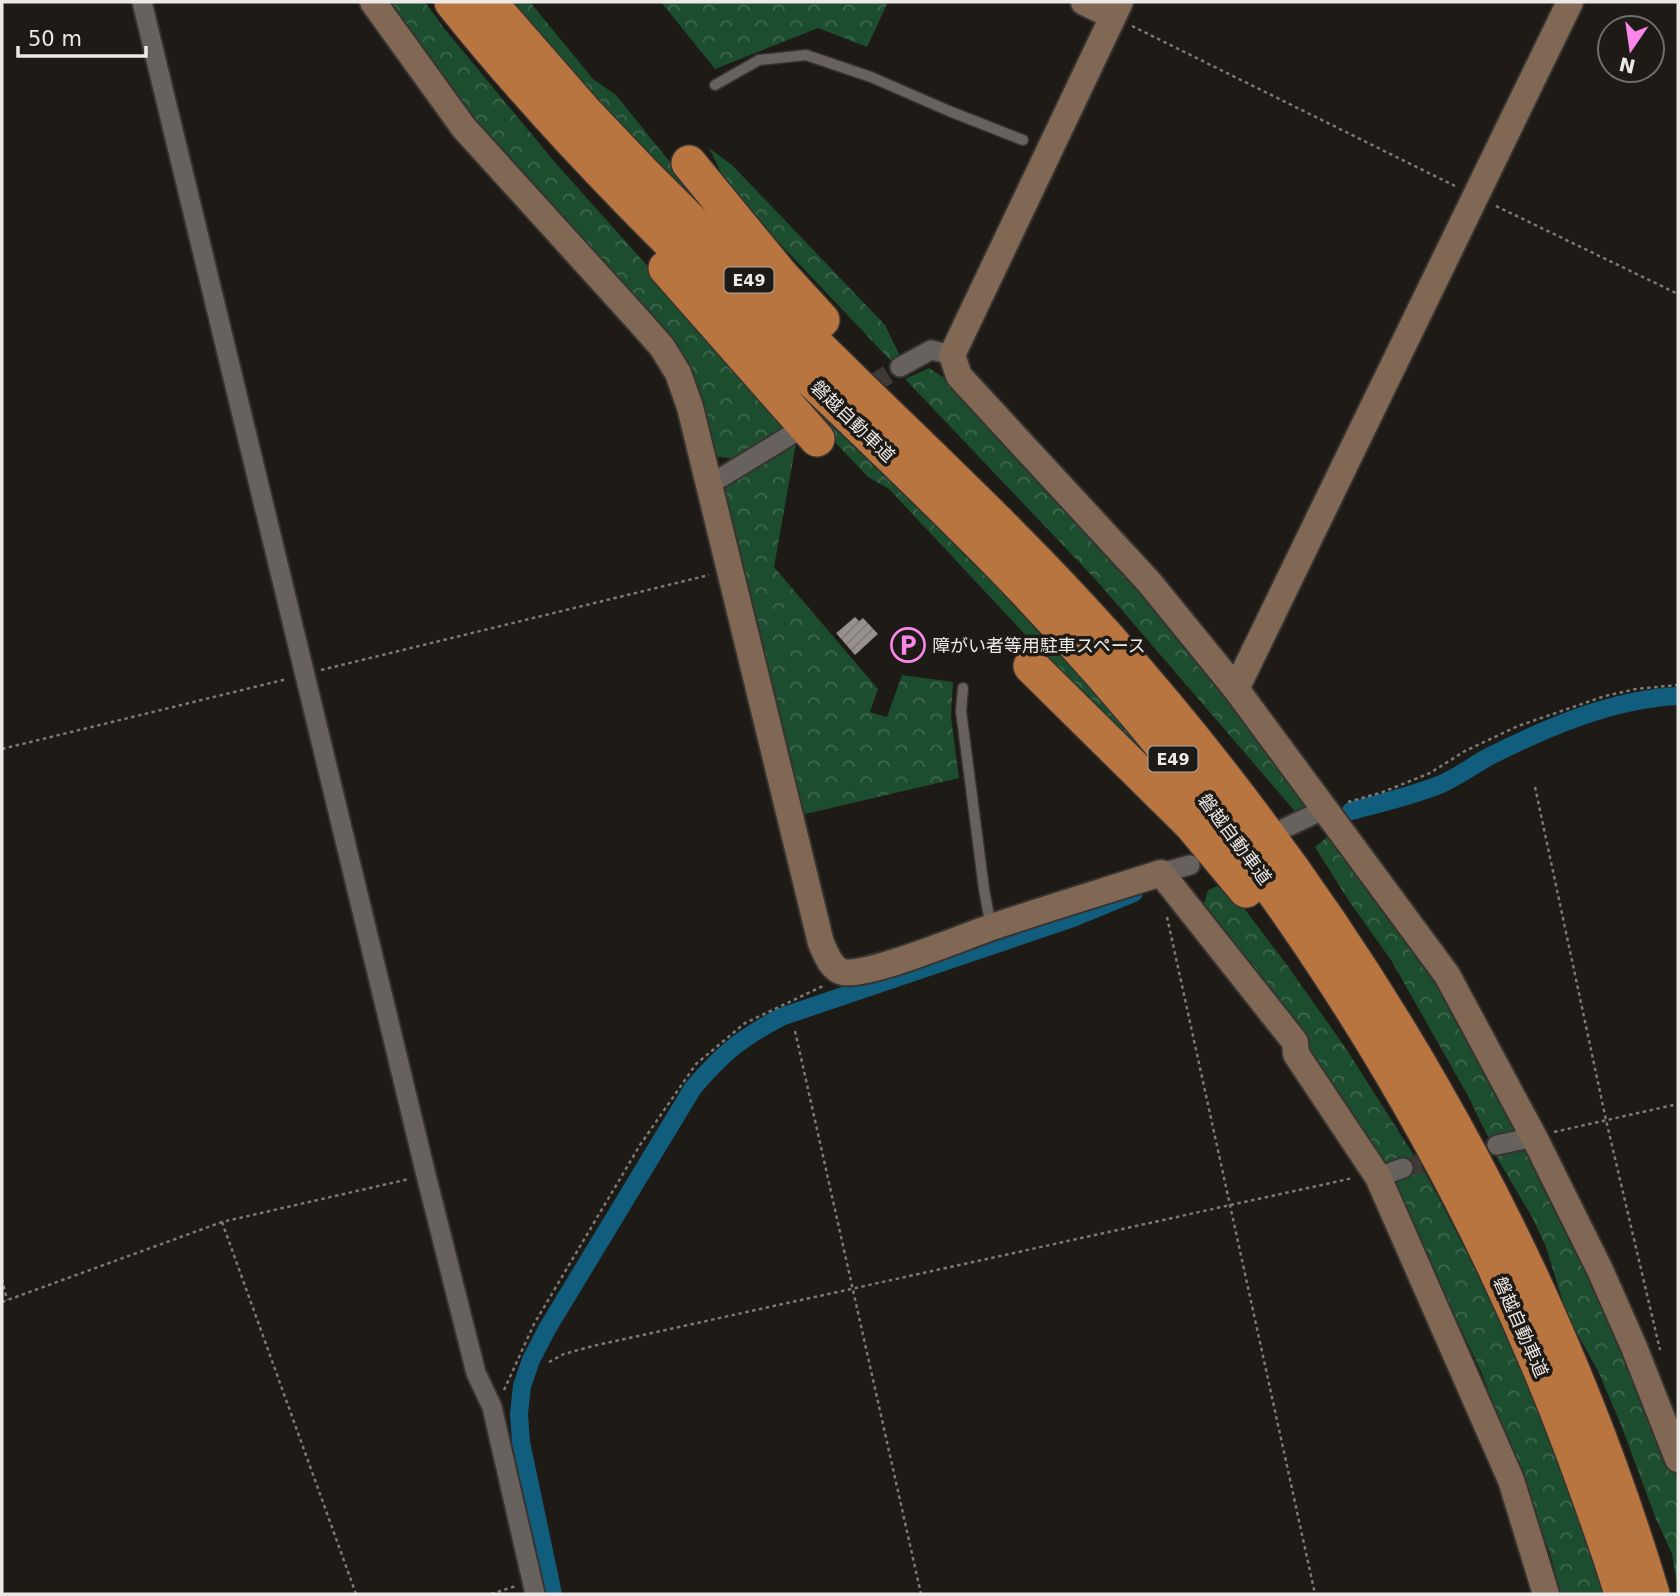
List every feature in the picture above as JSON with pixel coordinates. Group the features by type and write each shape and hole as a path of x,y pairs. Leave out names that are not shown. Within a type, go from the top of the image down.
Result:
{"highway":[{"name":"磐越自動車道","path":"452,2 511,73 622,193 1002,567 1082,653 1217,813 1277,894 1404,1093 1467,1210 1507,1293 1562,1422 1622,1594"},
{"name":"磐越自動車道","path":"489,2 584,111 642,172 1022,546 1120,652 1242,798 1304,883 1391,1015 1431,1082 1488,1188 1537,1290 1590,1413 1621,1495 1653,1594"},
{"path":"511,73 552,140 805,436"},
{"path":"689,163 780,274 862,365 947,452 1022,546"},
{"path":"1031,667 1192,824 1260,906 1344,1024 1467,1210"}],"street":[{"path":"142,2 426,1175 475,1373 492,1407 533,1587"},
{"path":"373,2 472,137 662,347 678,373 690,407 731,570 821,943 830,962 840,971 854,973 875,968 992,927 1166,878 1190,866"},
{"path":"1084,2 1117,9 952,355 960,376 1149,582 1236,689 1447,975 1534,1137 1600,1270 1678,1459"},
{"path":"1236,689 1570,2"},
{"path":"900,367 931,350 952,355"},
{"path":"709,485 805,436"},
{"path":"1285,828 1323,810"},
{"path":"1166,878 1295,1042 1296,1054 1378,1177 1511,1480 1546,1594"},
{"path":"1497,1145 1534,1137"},
{"path":"1378,1177 1403,1168"}],"lane":[{"path":"715,85 759,60 806,55 871,77 1023,140"},
{"path":"963,688 961,711 984,888 992,927"}],"path":[{"path":"1117,9 1476,197 1678,294"},
{"path":"2,749 731,570"},
{"path":"1323,810 1407,783 1430,773 1465,751 1528,723 1605,696 1636,689 1678,685"},
{"path":"1535,787 1606,1120 1660,1351"},
{"path":"1166,878 1163,900 1315,1594"},
{"path":"492,1407 506,1387 534,1324 640,1145 696,1064 745,1023 779,1005 815,991 840,971"},
{"path":"795,1031 921,1594"},
{"path":"1534,1137 1678,1104"},
{"path":"2,1302 222,1222 426,1175"},
{"path":"548,1362 564,1354 593,1346 1230,1204 1358,1177 1378,1177"},
{"path":"222,1222 356,1594"},
{"path":"2,1279 7,1300"},
{"path":"491,1594 533,1587"}],"green space":[{"path":"384,2 425,2 553,160 789,425 737,459 712,456 688,362 463,110"},
{"path":"511,2 530,2 593,79 616,95 702,202 701,209 587,90"},
{"path":"661,2 888,2 867,47 818,28 715,69"},
{"path":"709,148 732,165 885,325 901,358 892,362 730,191"},
{"path":"929,368 946,379 1122,566 1309,799 1299,816 1096,580 905,379"},
{"path":"823,417 983,572 1110,710 1176,790 1051,673 1035,645 889,489 868,477 815,421"},
{"path":"796,443 774,567 878,689 870,712 887,717 902,675 953,682 951,717 959,778 801,815 722,498 727,483"},
{"path":"1331,834 1433,979 1517,1123 1516,1133 1490,1141 1467,1094 1391,960 1315,847"},
{"path":"1225,883 1347,1050 1418,1162 1389,1167 1379,1163 1204,904 1208,890"},
{"path":"1522,1147 1530,1152 1602,1298 1678,1481 1678,1592 1672,1554 1621,1425 1598,1371 1567,1315 1546,1247 1533,1219 1496,1156 1502,1151"},
{"path":"1421,1165 1474,1269 1523,1375 1566,1483 1604,1594 1561,1594 1550,1553 1481,1371 1396,1192 1396,1185 1406,1168"}],"building":[{"path":"855,617 859,621 863,618 878,634 855,655 836,633"}],"waterway":[{"path":"1351,811 1439,785 1512,745 1581,716 1629,703 1678,696"},
{"path":"553,1594 521,1442 519,1414 522,1386 531,1360 547,1329 693,1088 733,1048 781,1017 1073,918 1134,893"}],"tunnel":[{"path":"798,430 900,367"},
{"path":"1403,1168 1446,1157"}],"place":[{"name":"障がい者等用駐車スペース","path":"908,645"}]}
